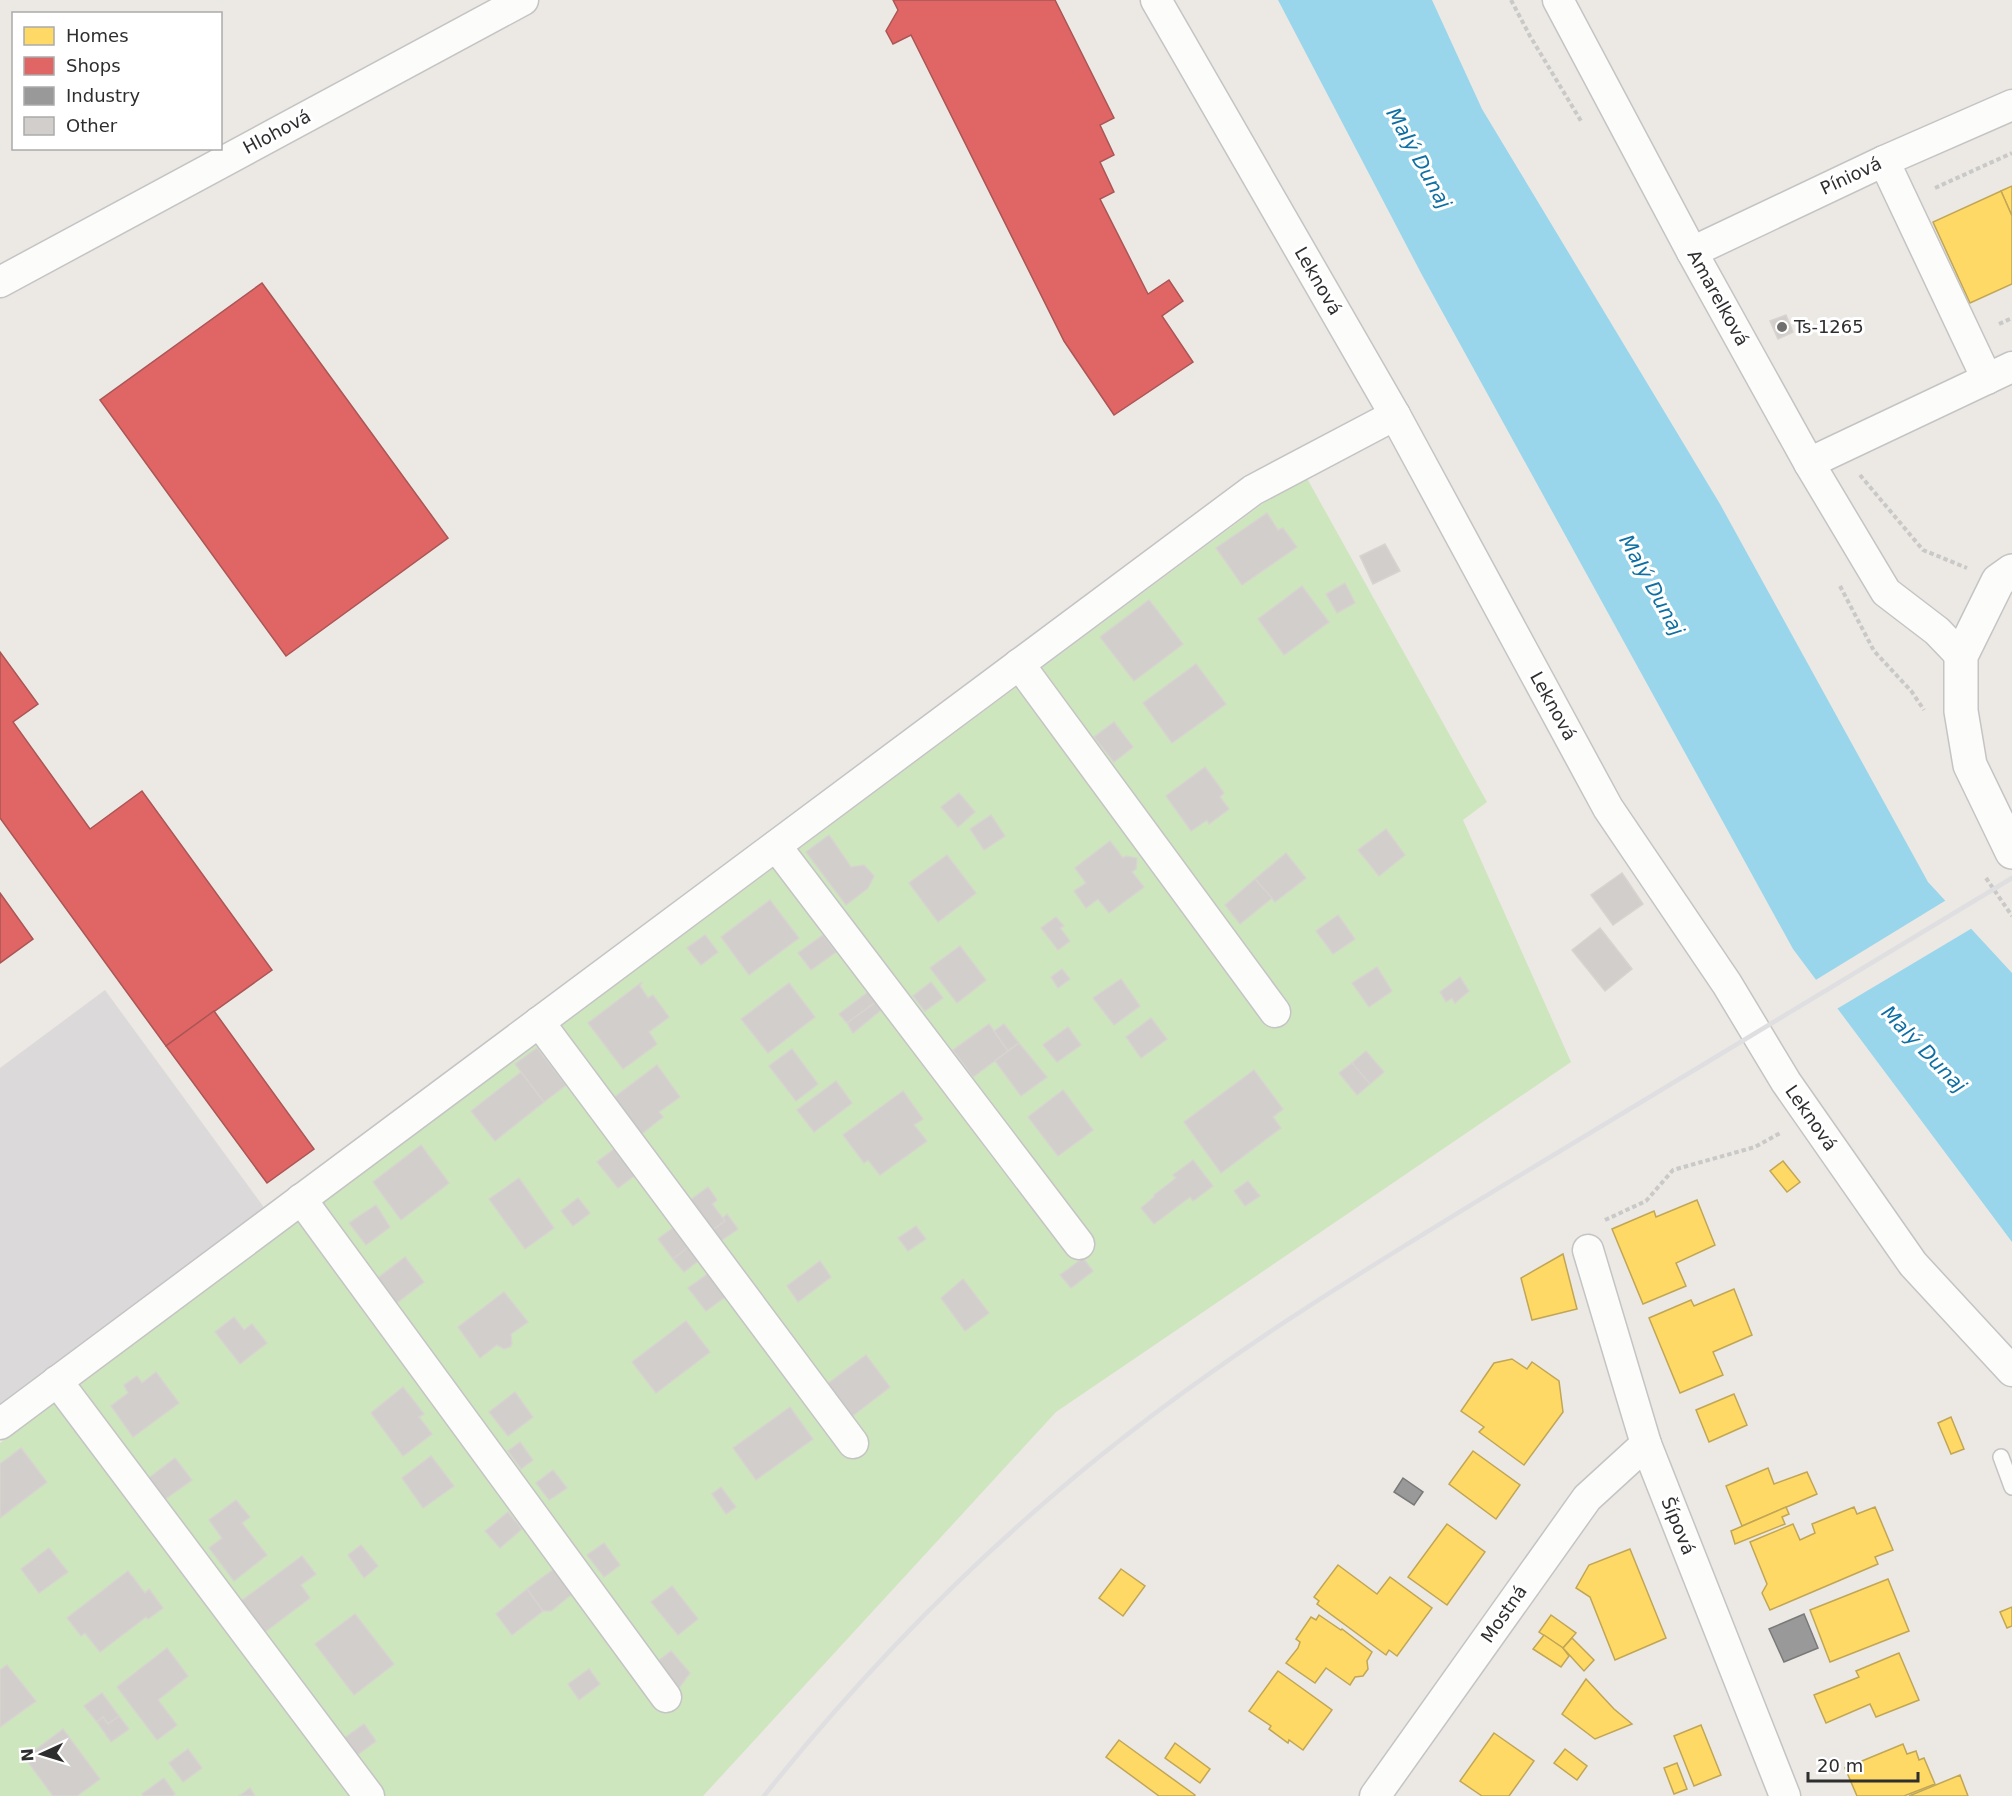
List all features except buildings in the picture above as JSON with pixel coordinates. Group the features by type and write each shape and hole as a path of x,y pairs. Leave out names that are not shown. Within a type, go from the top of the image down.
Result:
{"main road":[{"path":"2005,576 1961,656 1961,711 1970,765 2012,852"}],"street":[{"name":"Hlohová","path":"0,282 523,0"},
{"name":"Leknová","path":"1156,0 1395,415 1608,808 1727,984 1786,1082 1913,1264 2012,1371"},
{"name":"Amarelková","path":"1558,0 1692,252 1809,463 1886,592 1937,631 1961,656"},
{"name":"Píniová","path":"1692,252 1884,160 2012,105"},
{"path":"1809,463 1999,373 1904,202 1884,160"},
{"path":"0,1424 1253,490 1395,415"},
{"path":"1019,664 1275,1012"},
{"path":"776,846 1079,1244"},
{"path":"539,1022 853,1443"},
{"path":"301,1199 666,1696"},
{"name":"Šípová","path":"1587,1250 1646,1444 1785,1796"},
{"path":"57,1381 369,1796"},
{"name":"Mostná","path":"1375,1796 1587,1498 1646,1444"}],"lane":[{"path":"2001,1457 2012,1487"}],"path":[{"path":"1904,202 2012,153"},
{"path":"1838,449 1923,550 2005,576"},
{"path":"1838,582 1874,651 1912,692 1926,715"},
{"path":"1981,869 2012,916"},
{"path":"1587,1250 1590,1226 1646,1202 1673,1170 1755,1147 1809,1116"}],"shaded area":[{"path":"105,990 268,1213 0,1412 0,1068"}],"green space":[{"path":"1304,473 1487,802 1463,820 1571,1062 1056,1412 703,1796 0,1796 0,1443"}],"water":[{"name":"Malý Dunaj","path":"1278,0 1432,0 1482,109 1720,504 1928,882 2012,973 2012,1242 1793,949 1422,275"}],"pier":[{"path":"1948,899 1974,927 1835,1010 1814,981"}],"railway":[{"path":"764,1796 830,1716 900,1640 974,1567 1051,1497 1167,1404 1289,1319 1415,1239 2012,878"}],"place":[{"name":"Ts-1265","path":"1782,327"}]}
